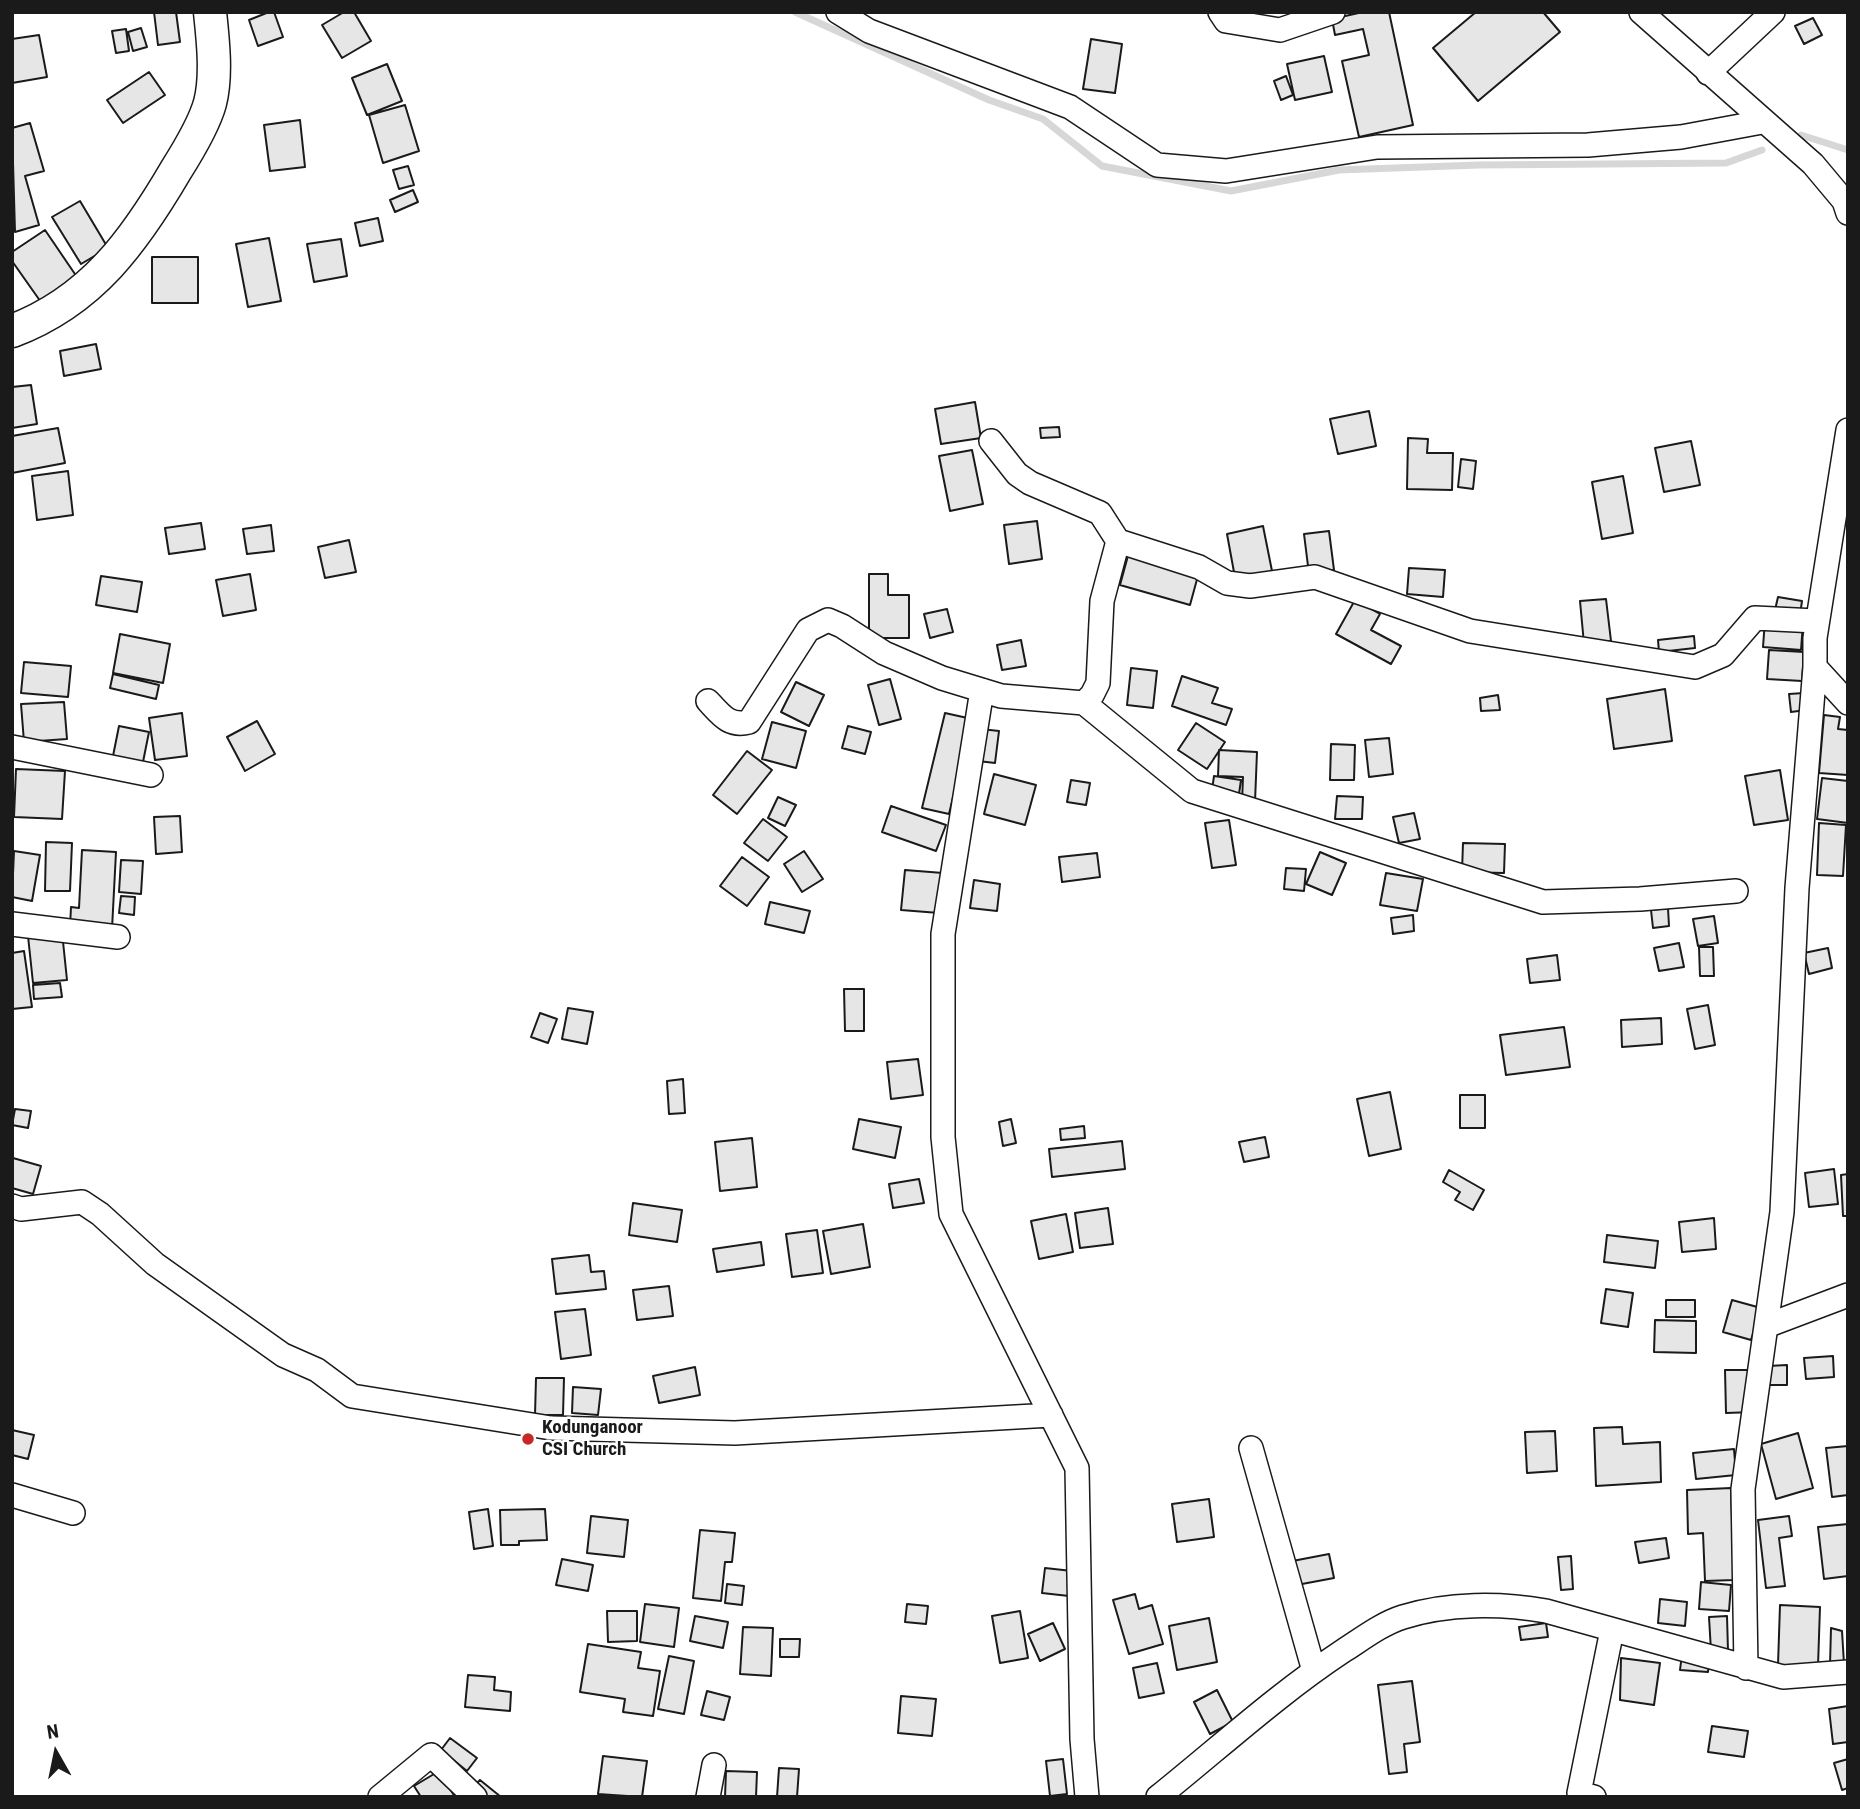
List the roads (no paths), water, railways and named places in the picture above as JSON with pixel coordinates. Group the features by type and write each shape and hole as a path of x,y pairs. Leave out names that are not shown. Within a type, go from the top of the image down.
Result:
{"main road":[{"path":"12,331 81,293 118,260 153,209 184,157 210,103 213,39 210,12"}],"street":[{"path":"838,12 869,31 1070,107 1157,165 1226,171 1377,147 1588,145 1681,137 1762,122"},
{"path":"1220,12 1226,21 1280,30 1333,12"},
{"path":"1641,12 1762,122 1813,164 1844,201 1848,213"},
{"path":"1708,73 1773,12"},
{"path":"1746,1668 1743,1489 1782,1212 1797,888 1815,667 1816,621 1848,430"},
{"path":"991,441 1017,474 1030,483 1100,513 1118,541 1199,566 1238,586 1315,576 1470,631 1695,667 1723,655 1755,618 1816,621"},
{"path":"1084,702 1092,695 1098,683 1102,601 1118,541"},
{"path":"708,701 726,720 739,725 750,722 808,630 828,620 884,653 942,678 1001,696 1084,702 1192,791 1543,902 1640,900 1736,891"},
{"path":"1815,667 1848,703"},
{"path":"982,690 943,934 943,1137 951,1213 1077,1468 1082,1740 1087,1797"},
{"path":"12,747 151,775"},
{"path":"12,924 118,936"},
{"path":"12,1206 21,1209 82,1202 100,1214 155,1264 283,1355 317,1370 352,1396 564,1428 735,1433 1051,1415"},
{"path":"1766,1326 1848,1295"},
{"path":"1251,1448 1314,1671"},
{"path":"12,1495 73,1513"},
{"path":"1158,1797 1314,1671 1382,1626 1404,1617 1454,1608 1517,1606 1783,1677 1848,1672"},
{"path":"1594,1797 1579,1793 1612,1630"},
{"path":"380,1797 430,1755 475,1797"},
{"path":"708,1797 714,1765"}],"waterway":[{"path":"795,12 989,100 1043,119 1102,166 1231,191 1339,170 1479,165 1726,163 1762,150"},
{"path":"1801,135 1848,150"}],"place":[{"name":"Kodunganoor CSI Church","path":"528,1439"}]}
